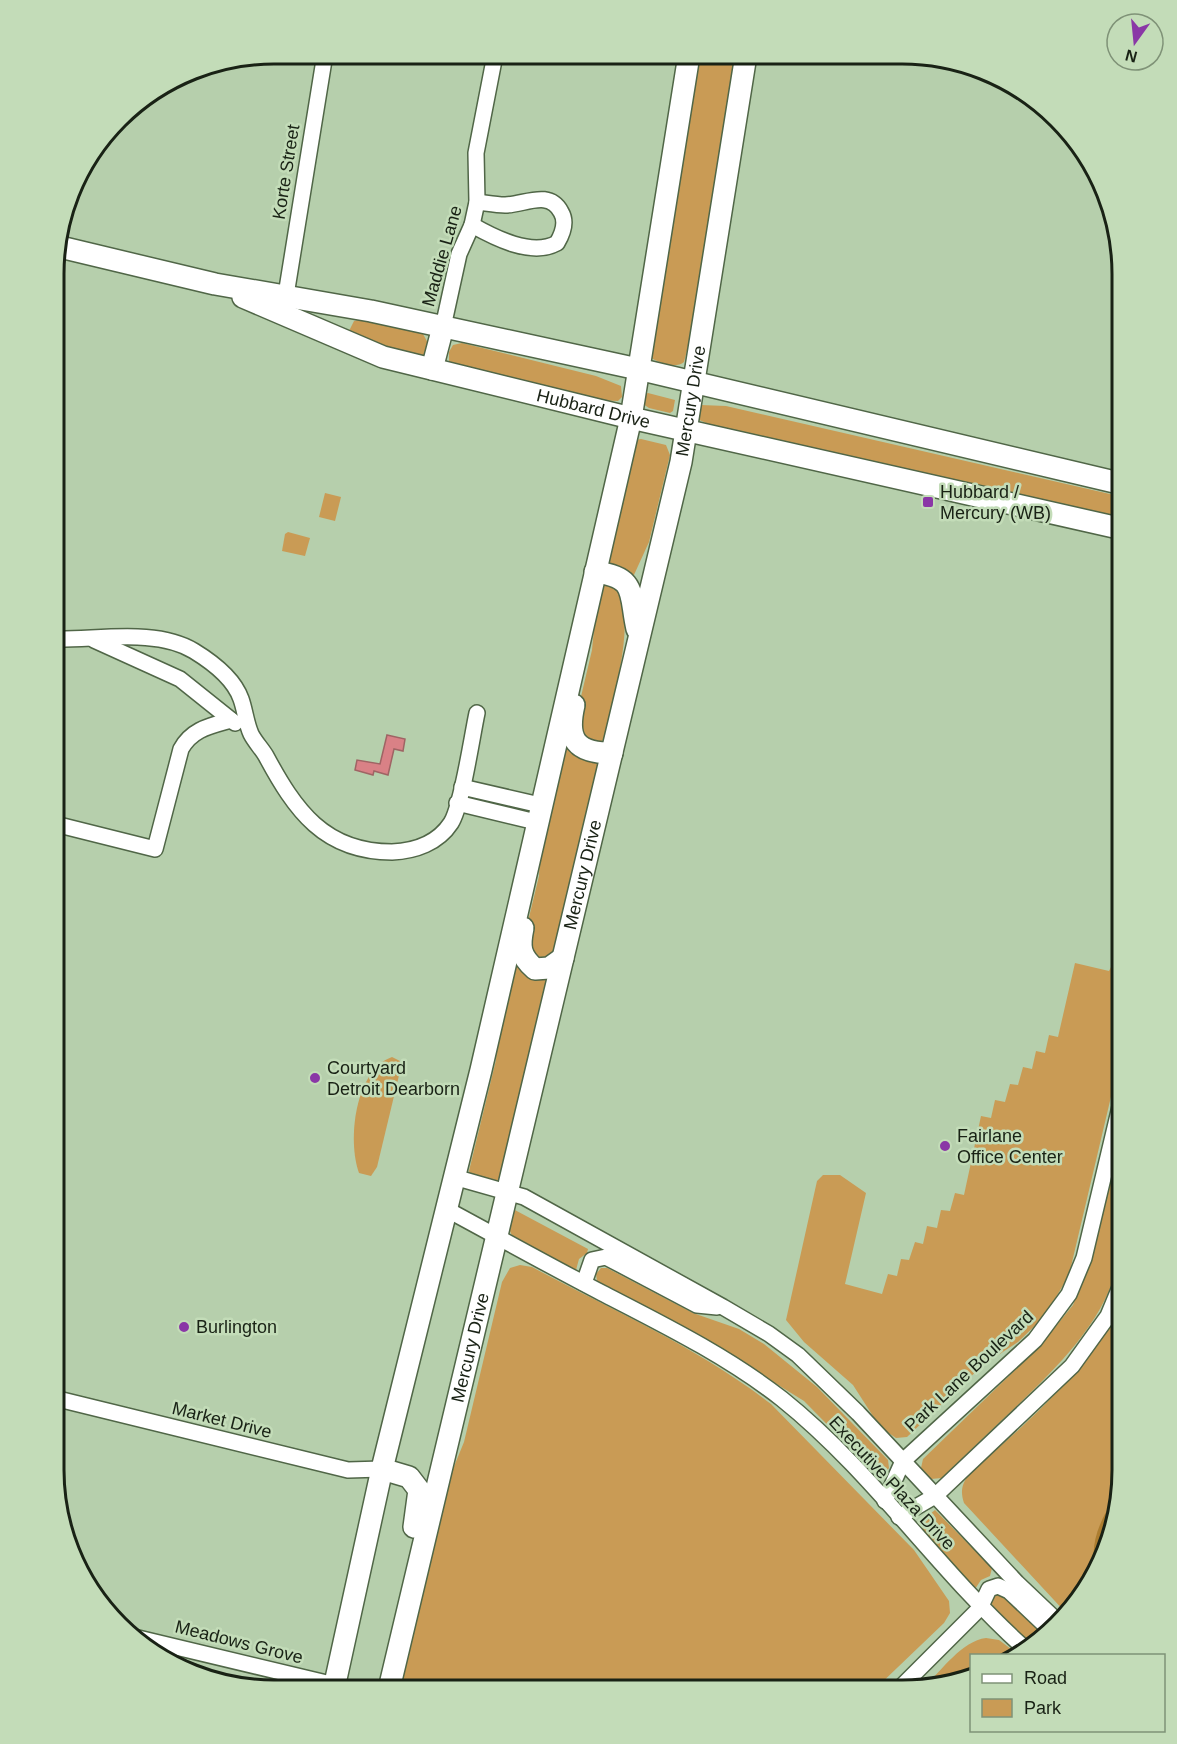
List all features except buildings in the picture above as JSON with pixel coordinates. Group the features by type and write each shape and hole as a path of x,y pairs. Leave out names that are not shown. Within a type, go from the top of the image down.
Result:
{"street":[{"name":"Korte Street","path":"285,296 323,64"},
{"name":"Maddie Lane","path":"443,327 459,254 472,225 477,202 476,153 493,64"},
{"path":"337,1680 382,1469 454,1178 631,418 688,64"},
{"name":"Mercury Drive","path":"391,1680 687,430 745,64"},
{"path":"472,225 499,239 540,248 557,243 564,226 564,216 559,207 544,199 505,205 477,202"},
{"name":"Hubbard Drive","path":"66,248 216,284 354,307 638,369 1112,481"},
{"name":"Hubbard Drive","path":"216,284 383,357 631,418 1112,527"},
{"path":"342,340 341,324 354,307"},
{"path":"432,369 443,327"},
{"path":"595,572 616,575 627,582 633,595 639,638"},
{"path":"589,595 587,648 570,723 573,739 584,749 612,753"},
{"path":"64,639 144,638 166,641 192,650 224,674 240,696 251,734 300,812 316,827 339,841 386,852 422,847 437,838 452,822 462,787 477,713"},
{"path":"94,640 180,680 251,734"},
{"path":"64,826 155,849 181,749 188,737 200,729 231,720"},
{"path":"462,787 537,822"},
{"path":"457,803 537,822"},
{"path":"537,822 534,881 519,947 524,959 535,969 549,968 563,958"},
{"name":"Park Lane Boulevard","path":"885,1501 903,1461 1035,1340 1070,1294 1084,1257 1112,1140"},
{"name":"Executive Plaza Drive","path":"454,1178 524,1197 723,1307 769,1334 798,1355 903,1461 1017,1583 1052,1616"},
{"name":"Executive Plaza Drive","path":"446,1209 664,1325 748,1375 815,1428 856,1468 980,1608 1020,1643"},
{"name":"Executive Plaza Drive","path":"584,1283 592,1260 606,1257 697,1305 723,1307"},
{"path":"899,1517 935,1496 1072,1366 1108,1316 1112,1306"},
{"name":"Market Drive","path":"64,1400 348,1470 382,1469"},
{"path":"382,1469 409,1478 419,1490 418,1509 396,1607 400,1639"},
{"path":"908,1680 980,1608 989,1589 998,1586 1009,1591 1043,1625"},
{"name":"Meadows Grove","path":"157,1643 307,1680"}],"green space":[{"path":"695,64 734,64 691,335 684,362 672,365 650,357"},
{"path":"362,319 423,334 428,343 425,354 417,359 348,333 354,321"},
{"path":"462,343 596,376 621,386 622,397 618,401 594,400 449,363 449,352 453,345"},
{"path":"645,394 675,400 673,411 670,413 649,408 643,404"},
{"path":"697,406 726,406 1112,494 1112,518 720,429 697,419"},
{"path":"641,439 666,445 670,455 649,542 633,577 604,567 635,440"},
{"path":"325,493 341,497 335,521 319,517"},
{"path":"288,532 310,538 305,556 282,551 285,534"},
{"path":"606,583 621,591 625,626 624,645 604,738 600,744 586,746 575,722 592,650 598,588"},
{"path":"564,742 597,761 598,765 553,955 541,964 524,938 539,876 541,832"},
{"path":"515,962 546,979 547,983 500,1179 495,1182 470,1174 469,1171 496,1060 499,1008"},
{"path":"1075,963 1109,971 1112,967 1112,1092 1069,1275 1045,1316 1018,1342 983,1365 907,1437 896,1438 880,1427 853,1385 804,1342 786,1320 817,1181 823,1175 840,1175 866,1193 845,1284 882,1294 888,1274 897,1276 901,1259 909,1260 915,1242 923,1244 927,1226 937,1228 941,1210 950,1211 955,1193 964,1195 981,1116 991,1118 995,1100 1005,1102 1010,1084 1018,1085 1023,1067 1032,1069 1036,1051 1045,1053 1049,1035 1058,1037"},
{"path":"392,1057 400,1061 401,1067 377,1167 371,1176 359,1173 355,1159 354,1125 357,1108 370,1076 379,1064"},
{"path":"1112,1171 1112,1283 1098,1313 1069,1352 1036,1388 942,1478 931,1479 921,1468 923,1459 1039,1347 1073,1305 1092,1256"},
{"path":"513,1209 588,1249 587,1253 579,1259 576,1270 513,1238 509,1229"},
{"path":"520,1265 532,1267 685,1347 771,1404 914,1550 949,1601 950,1613 944,1623 884,1680 400,1680 446,1486 464,1442 502,1282 510,1268"},
{"path":"601,1268 607,1268 693,1313 739,1329 764,1344 817,1387 888,1460 889,1468 881,1479 804,1401 715,1346 602,1286 597,1281 596,1274"},
{"path":"1112,1322 1112,1484 1108,1511 1097,1550 1084,1575 1060,1607 964,1503 962,1488 969,1474 1054,1396"},
{"path":"935,1510 992,1568 990,1576 981,1580 975,1589 918,1528 920,1522"},
{"path":"1002,1593 1041,1627 1025,1639 998,1613 991,1602 995,1595"},
{"path":"986,1638 999,1640 1011,1649 1002,1654 970,1654 970,1668 934,1676 961,1650 977,1640"}],"shaded area":[{"path":"387,735 405,739 403,751 394,749 388,775 374,771 373,775 355,770 357,760 380,764"},
{"path":"1108,1509 1094,1556 1097,1533"}],"place":[{"name":"Hubbard / Mercury (WB)","path":"928,502"},
{"name":"Courtyard Detroit Dearborn","path":"315,1078"},
{"name":"Fairlane Office Center","path":"945,1146"},
{"name":"Burlington","path":"184,1327"}]}
